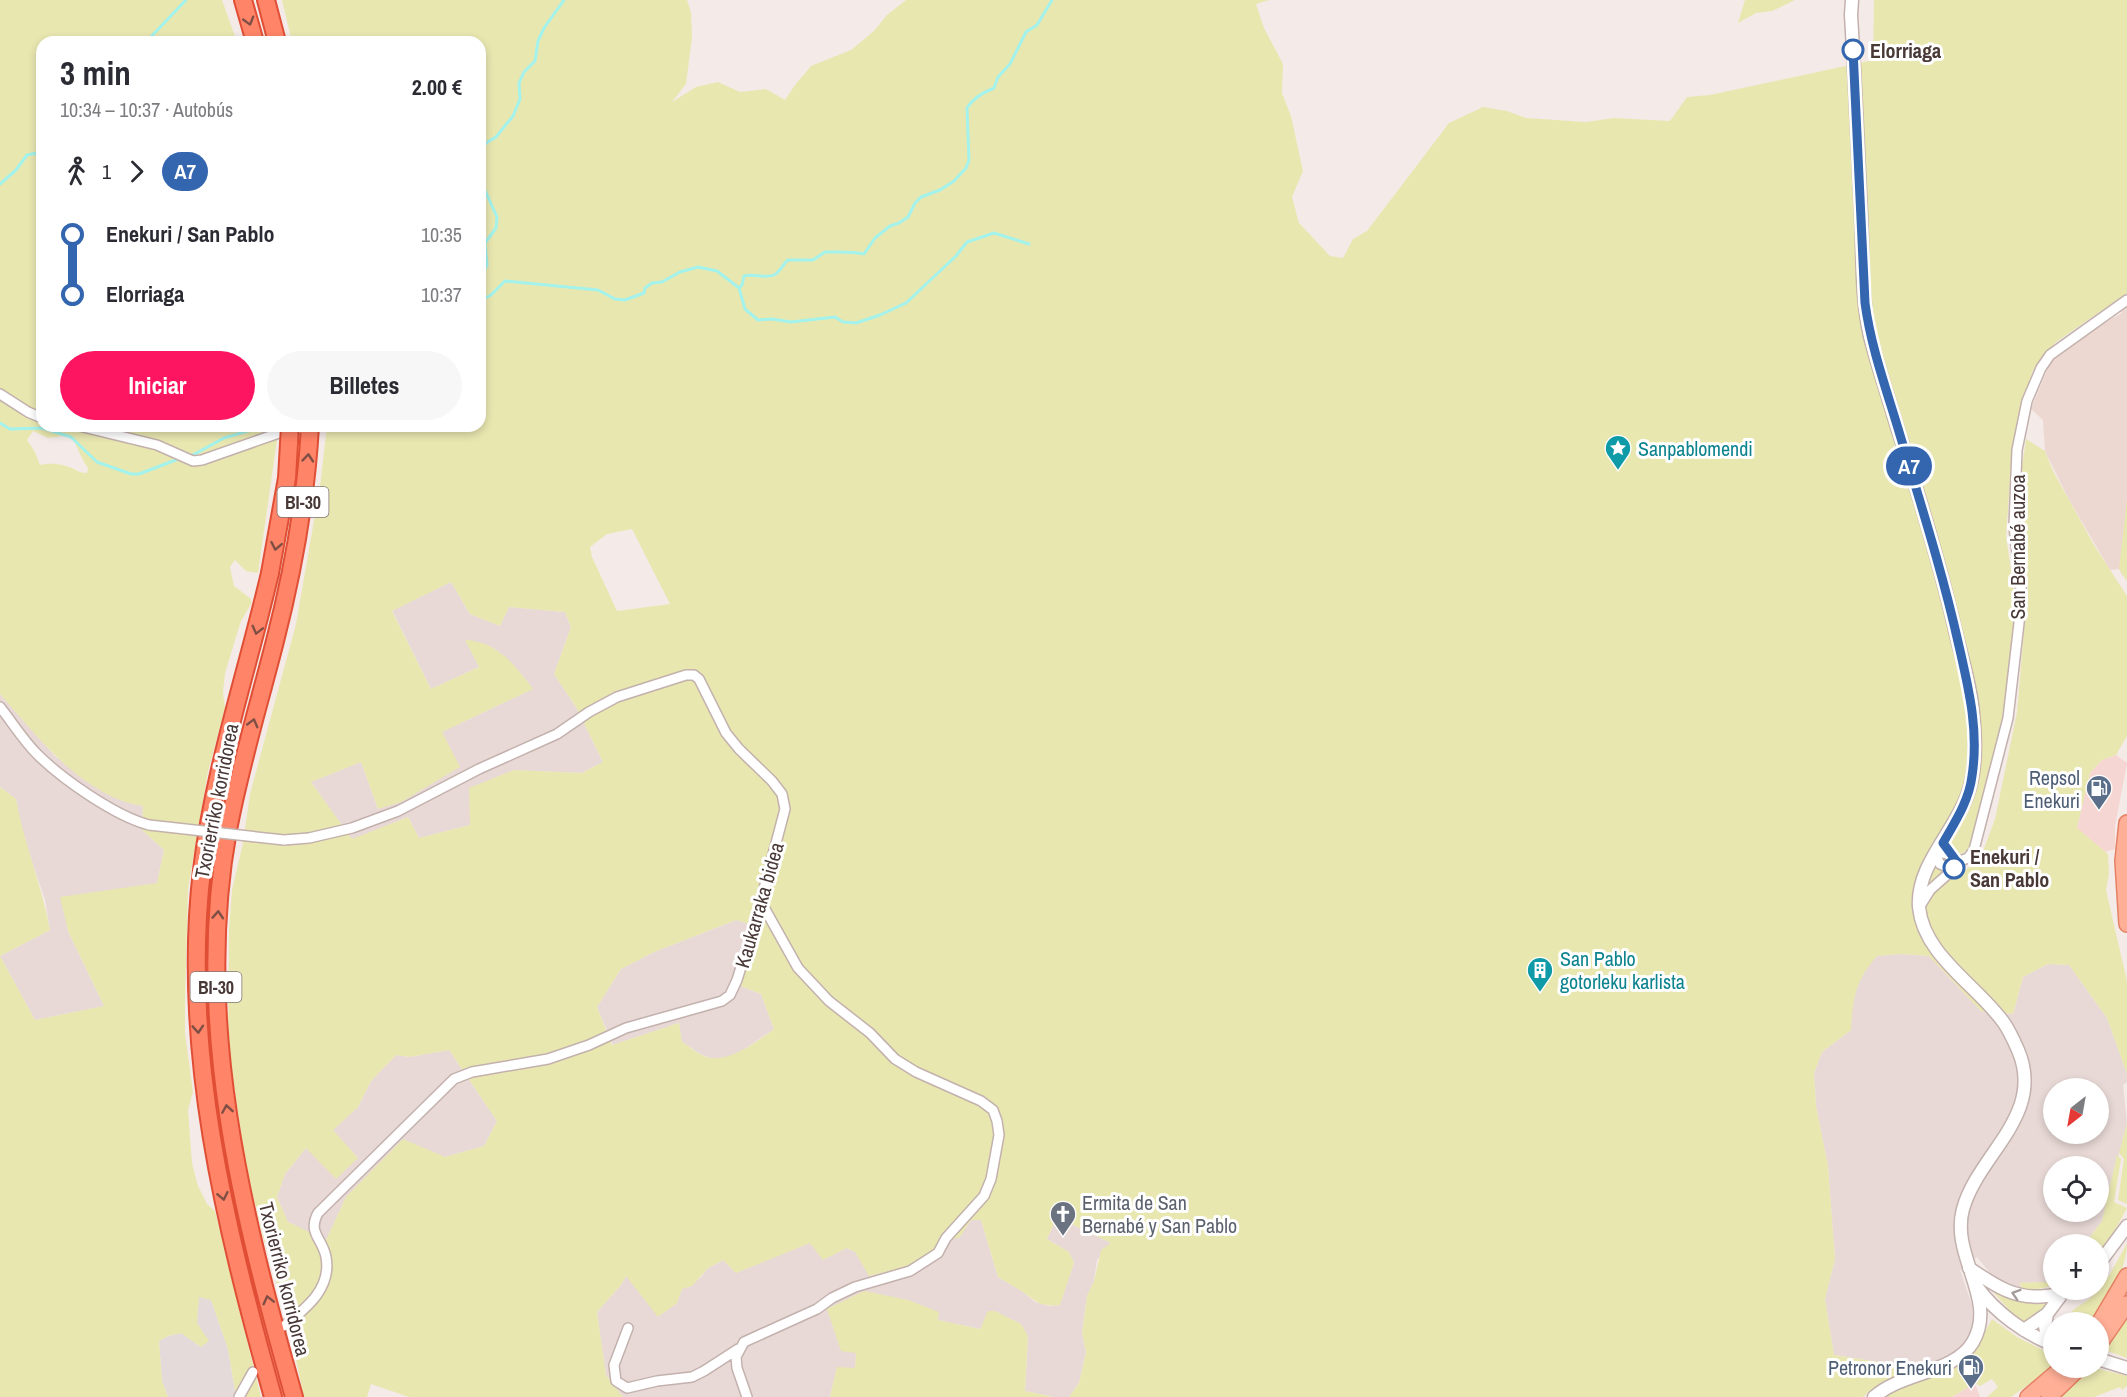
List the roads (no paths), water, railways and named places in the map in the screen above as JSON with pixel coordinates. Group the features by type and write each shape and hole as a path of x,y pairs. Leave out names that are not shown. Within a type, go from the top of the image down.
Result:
{"highway":[{"path":"243,0 253,36"},
{"path":"266,0 275,36"},
{"name":"Txorierriko korridorea","path":"273,1397 237,1261 216,1160 201,1061 195,974 198,912 208,827 270,573 286,478 290,432"},
{"name":"Txorierriko korridorea","path":"294,1397 257,1256 234,1145 220,1059 215,974 218,914 228,830 244,755 290,578 306,480 309,432"}],"main road":[{"path":"2127,823 2123,861 2127,924"},
{"path":"2106,1312 2127,1276"},
{"path":"2109,1330 2127,1304"},
{"path":"2028,1397 2050,1378"},
{"path":"2049,1397 2069,1378"}],"street":[{"path":"1852,0 1865,303 1868,322 1877,361 1946,585 1973,706 1975,742 1968,794 1959,816 1935,855 1925,878 1919,908 1927,935 1940,953 2004,1023 2020,1053 2024,1088 2013,1123 1964,1204 1960,1226 1961,1242 1975,1283 1982,1315 1972,1345 1963,1354 1945,1365 1896,1382 1874,1397"},
{"name":"San Bernabé auzoa","path":"1919,908 1930,890 1953,862 1968,858 1974,850 2008,718 2021,590 2014,526 2017,450 2027,401 2050,355 2127,300"},
{"path":"0,394 36,415"},
{"path":"104,432 157,445 193,461 284,432"},
{"name":"Kaukarraka bidea","path":"0,706 36,753 62,775 132,820 149,825 284,840 309,838 352,828 398,811 479,769 557,734 616,697 686,675 694,675 699,680 726,734 782,794 785,809 761,902 737,980 730,995 722,1001 626,1028 589,1045 548,1059 472,1072 454,1079 318,1213 313,1228 326,1256 326,1277 317,1296 284,1326"},
{"path":"1943,843 1953,862"},
{"path":"1935,855 1943,853 1953,862"},
{"path":"1935,855 1940,864 1953,862"},
{"path":"628,1328 614,1365 616,1381 620,1386 627,1388 657,1381 692,1377 738,1349 751,1338 817,1309 832,1298 855,1287 910,1270 938,1253 946,1238 984,1196 991,1179 998,1148 997,1121 993,1110 981,1101 916,1072 895,1059 870,1033 829,1001 798,968 761,902"},
{"path":"2109,1250 2127,1226"},
{"path":"1970,1268 1990,1282 2022,1297 2043,1295"},
{"path":"1975,1283 2004,1314 2024,1330 2043,1340"},
{"path":"2049,1312 2058,1300"},
{"path":"1982,1315 1988,1312 2004,1314"},
{"path":"2024,1330 2043,1317"},
{"path":"738,1349 737,1368 747,1397"},
{"path":"2109,1362 2127,1368"},
{"path":"239,1397 253,1372"}],"waterway":[{"path":"152,36 186,0"},
{"path":"486,143 496,137 513,116 520,99 519,83 524,72 535,61 538,41 544,28 564,0"},
{"path":"486,298 505,281 598,290 615,299 625,300 644,293 645,288 652,283 662,282 680,272 698,267 717,271 739,288 744,276 774,275 788,260 813,260 825,252 864,254 875,238 890,226 908,217 921,197 940,190 954,181 966,168 969,160 967,108 972,101 994,88 998,77 1010,64 1026,32 1037,25 1052,0"},
{"path":"0,184 16,170 27,155 36,153"},
{"path":"486,193 497,217 496,228 486,242"},
{"path":"739,288 745,309 758,320 772,319 791,322 835,317 843,322 856,323 906,303 956,256 967,242 994,233 1029,244"},
{"path":"486,254 486,267"},
{"path":"0,423 10,429 36,428"},
{"path":"55,432 71,437 97,462 131,474 139,474 181,458"},
{"path":"191,456 224,438 244,432"}],"place":[{"name":"Elorriaga","path":"1853,50"},
{"name":"Sanpablomendi","path":"1618,471"},
{"name":"Repsol Enekuri","path":"2099,811"},
{"name":"Enekuri / San Pablo","path":"1954,868"},
{"name":"San Pablo gotorleku karlista","path":"1540,993"},
{"name":"Ermita de San Bernabé y San Pablo","path":"1063,1237"},
{"name":"Petronor Enekuri","path":"1971,1390"}]}
